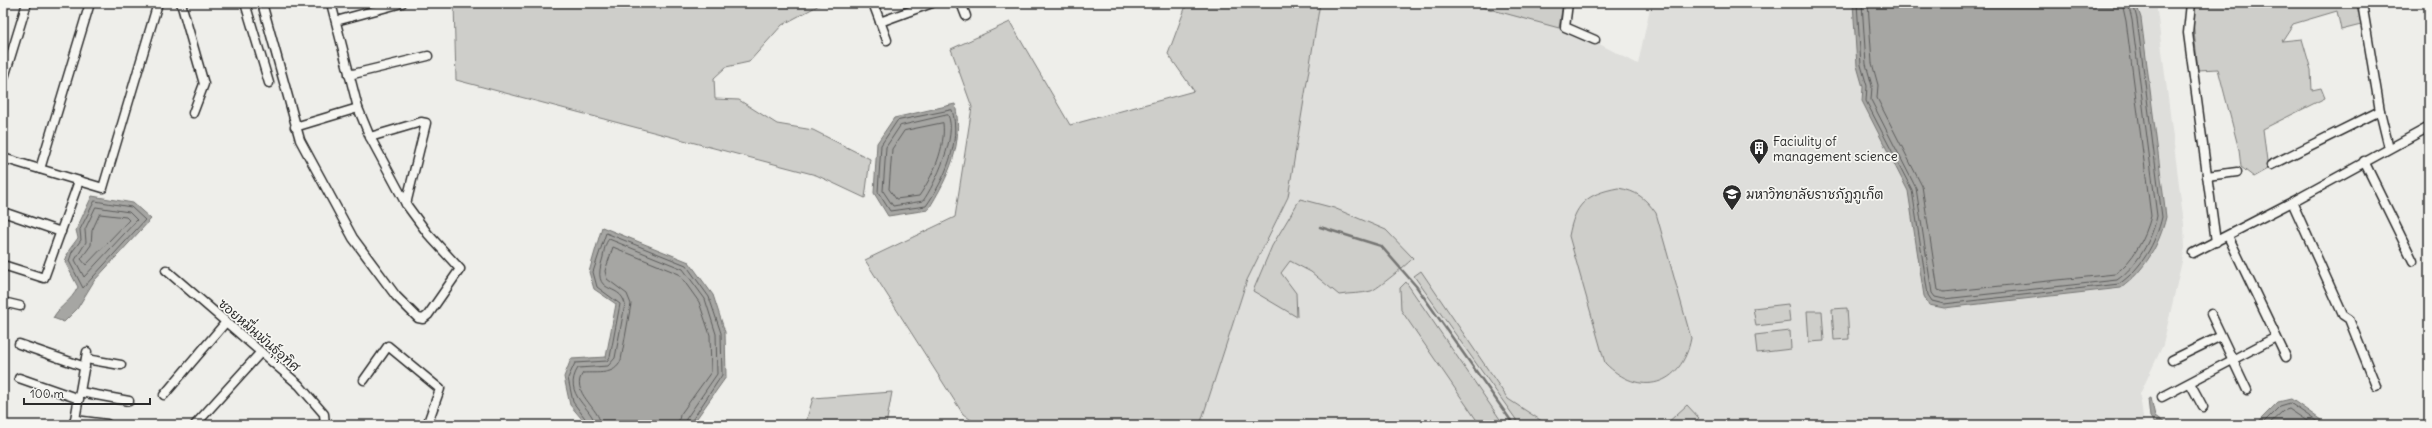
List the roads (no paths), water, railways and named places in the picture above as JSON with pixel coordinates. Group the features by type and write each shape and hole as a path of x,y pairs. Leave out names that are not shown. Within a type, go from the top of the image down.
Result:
{"street":[{"path":"3,81 27,3"},
{"path":"40,169 90,3"},
{"path":"3,158 102,188 158,3"},
{"path":"181,3 204,84 193,113"},
{"path":"245,3 268,83"},
{"path":"262,3 295,128 300,140 353,238 396,296 418,318 423,319 428,315 460,269 428,234 406,204 370,136 358,108 331,3"},
{"path":"336,21 402,3"},
{"path":"873,3 887,40"},
{"path":"880,22 932,3"},
{"path":"961,3 966,16"},
{"path":"1568,3 1565,27 1595,40"},
{"path":"2191,3 2188,33 2216,242"},
{"path":"2362,3 2380,111 2389,148"},
{"path":"349,75 428,56"},
{"path":"295,128 358,108"},
{"path":"2271,165 2380,111"},
{"path":"370,136 421,122 426,123 406,204"},
{"path":"2193,253 2228,236 2364,161 2429,128"},
{"path":"2364,161 2413,261"},
{"path":"2207,176 2237,172"},
{"path":"3,265 44,278 79,181"},
{"path":"2292,202 2343,315 2349,319 2376,386"},
{"path":"3,212 61,232"},
{"path":"2228,236 2286,358"},
{"name":"ซอยหมื่นพันธุ์อุทิศ","path":"166,270 299,385 324,414 326,425"},
{"path":"3,302 20,306"},
{"path":"2211,314 2247,390"},
{"path":"164,395 226,322"},
{"path":"2172,360 2221,336"},
{"path":"2162,397 2276,337"},
{"path":"19,344 86,360 121,365"},
{"path":"364,380 388,346 440,388 427,425"},
{"path":"195,425 261,352"},
{"path":"86,360 74,422 108,424"},
{"path":"19,378 79,396 130,400"},
{"path":"2190,383 2203,407"}],"water":[{"path":"1853,3 2136,3 2141,18 2166,217 2155,248 2144,266 2137,274 2121,288 1944,308 1929,305 1924,296 1908,191 1862,101 1863,87 1857,66"},
{"path":"955,104 958,133 956,146 948,172 936,197 928,210 888,216 874,193 877,143 894,118"},
{"path":"92,196 133,203 151,219 94,281 77,309 64,322 53,318 72,297 78,287 65,262 69,250 78,238 76,230"},
{"path":"602,227 689,262 713,295 725,332 726,377 692,425 587,425 570,405 564,377 571,359 606,357 616,304 594,289 589,272"},
{"path":"2151,398 2155,416 2168,425 2156,425 2150,417 2148,399"},
{"path":"2291,399 2328,425 2255,425 2278,402"}],"waterway":[{"path":"1320,227 1381,246 1416,286 1514,425"}],"place":[{"name":"Faciulity of management science","path":"1759,165"},
{"name":"มหาวิทยาลัยราชภัฏภูเก็ต","path":"1732,211"}]}
